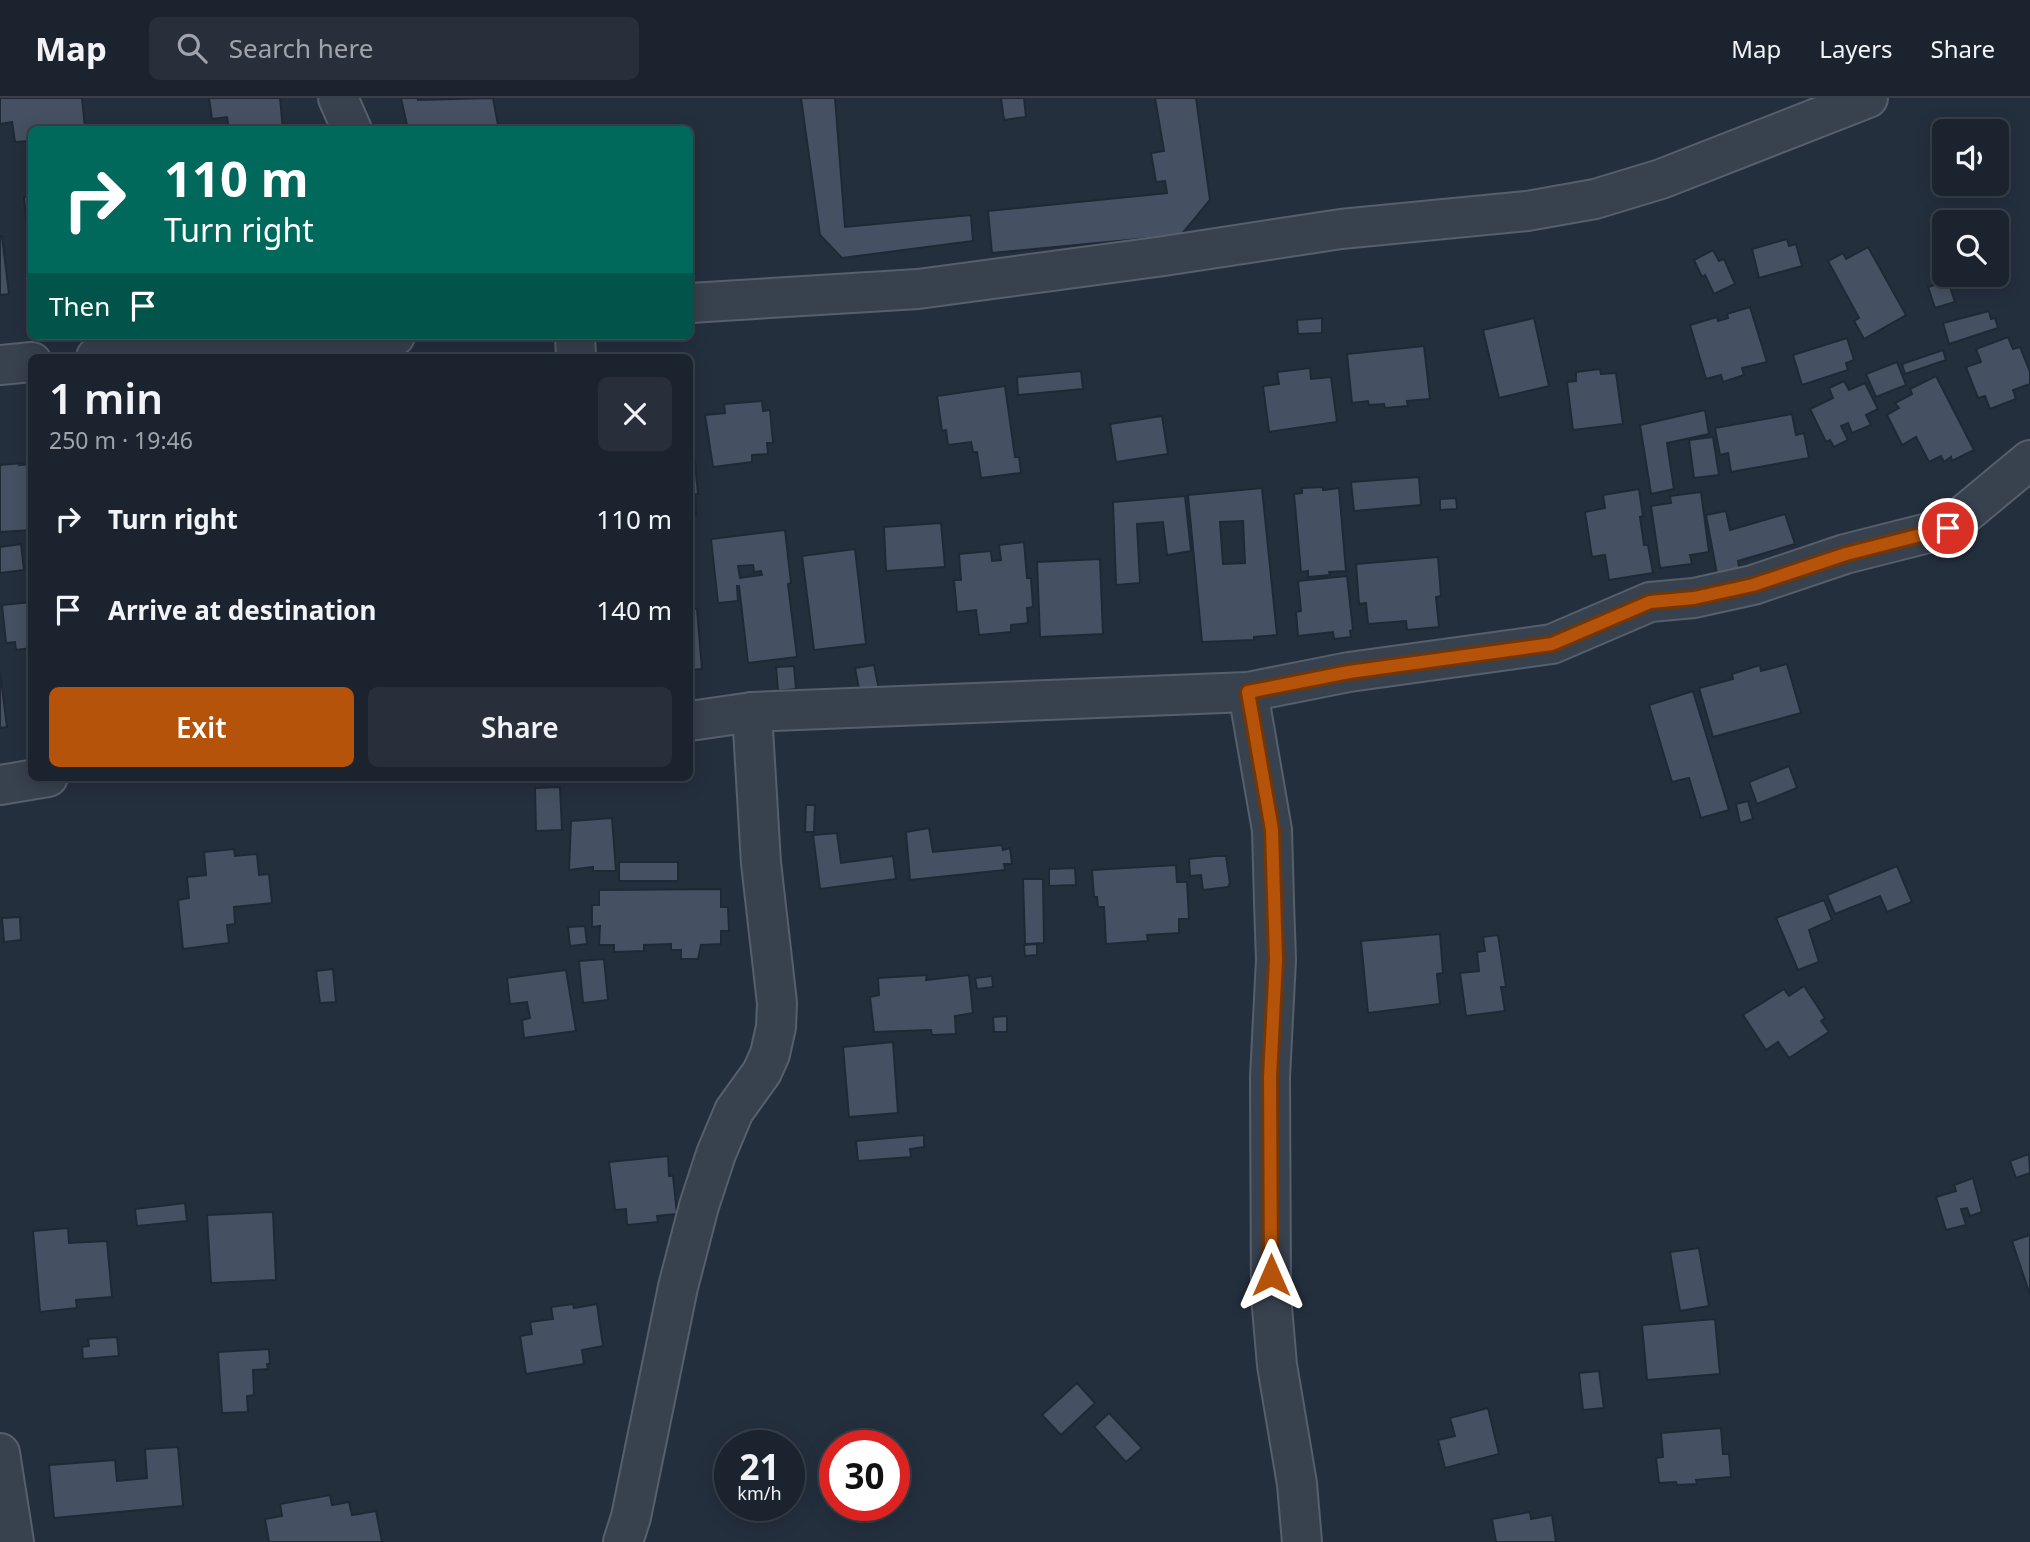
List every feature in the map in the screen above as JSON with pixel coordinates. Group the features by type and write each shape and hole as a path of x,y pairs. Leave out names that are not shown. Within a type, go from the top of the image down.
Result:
{"street":[{"path":"338,98 350,126"},
{"path":"693,303 918,289 1341,229 1527,211 1595,199 1661,179 1868,98"},
{"path":"139,354 340,340"},
{"path":"0,365 28,362"},
{"path":"693,721 752,712 1248,692 1349,672 1552,644 1650,602 1694,598 1753,585 1846,554 1948,528 2030,460"},
{"path":"1248,692 1272,830 1276,960 1270,1077 1271,1296 1277,1365 1297,1484 1302,1542"},
{"path":"623,1542 631,1517 678,1287 699,1206 734,1111 762,1072 770,1054 776,1027 777,1003 761,863 752,712"},
{"path":"0,785 28,780"},
{"path":"0,1455 14,1542"}],"building":[{"path":"0,98 82,98 85,126 28,126 28,141 15,142 12,122 0,124"},
{"path":"209,98 280,98 283,126 228,126 227,117 212,119"},
{"path":"401,98 493,98 498,126 407,126"},
{"path":"801,98 835,98 845,227 971,215 973,241 842,258 820,235"},
{"path":"1001,98 1024,98 1026,117 1004,120"},
{"path":"1155,98 1196,98 1210,200 1181,235 992,253 988,211 1167,193 1165,181 1156,182 1151,153 1164,151"},
{"path":"28,196 28,238 24,197"},
{"path":"0,236 9,294 0,295"},
{"path":"1787,239 1789,246 1796,244 1802,266 1759,278 1752,249"},
{"path":"1868,247 1906,315 1864,339 1854,321 1859,318 1828,261 1843,253 1846,259"},
{"path":"1713,250 1719,261 1724,259 1735,284 1714,294 1694,260"},
{"path":"1928,287 1950,287 1955,302 1935,308"},
{"path":"1750,307 1767,362 1742,368 1744,375 1723,382 1721,375 1706,379 1690,325 1717,317 1718,321 1728,318 1727,314"},
{"path":"1989,311 1998,328 1949,344 1943,323"},
{"path":"1322,318 1322,333 1298,334 1297,320"},
{"path":"1534,318 1549,386 1499,398 1483,330"},
{"path":"2008,337 2013,349 2020,347 2030,372 2030,384 2013,390 2016,399 1990,409 1985,396 1978,398 1966,367 1981,362 1976,349"},
{"path":"1847,338 1854,360 1846,363 1848,370 1802,385 1793,355"},
{"path":"1424,346 1430,399 1407,401 1408,406 1385,408 1384,404 1369,405 1368,401 1352,403 1347,354"},
{"path":"1943,350 1946,360 1905,374 1902,364"},
{"path":"1897,362 1906,385 1876,397 1866,374"},
{"path":"1310,368 1311,379 1331,377 1337,422 1269,432 1263,386 1279,384 1277,372"},
{"path":"1600,369 1601,374 1616,373 1623,424 1573,430 1567,382 1576,381 1576,372"},
{"path":"1081,371 1083,389 1018,395 1017,377"},
{"path":"1936,376 1974,450 1952,461 1951,457 1944,462 1941,456 1929,462 1916,437 1902,445 1887,415 1899,408 1895,403 1912,394 1910,389"},
{"path":"1844,381 1849,390 1865,383 1878,409 1866,415 1871,425 1852,433 1848,423 1841,426 1848,440 1834,447 1830,440 1826,442 1810,409 1833,398 1829,388"},
{"path":"1005,386 1015,457 1019,457 1021,473 981,478 977,452 973,452 971,442 948,445 946,430 942,431 937,396"},
{"path":"762,401 763,411 770,410 773,443 767,443 768,454 752,455 752,462 713,467 705,415 725,413 724,404"},
{"path":"1705,410 1709,434 1667,443 1674,489 1651,494 1640,425"},
{"path":"1792,414 1796,435 1804,433 1809,458 1731,472 1728,453 1720,455 1715,428"},
{"path":"1162,416 1168,454 1116,462 1110,424"},
{"path":"1713,437 1719,475 1694,478 1689,440"},
{"path":"693,443 698,494 693,495"},
{"path":"28,464 28,530 0,532 0,465"},
{"path":"1419,477 1421,505 1354,511 1351,482"},
{"path":"1323,487 1323,490 1339,488 1346,571 1308,577 1308,571 1301,572 1294,494 1302,493 1302,488"},
{"path":"1262,488 1277,635 1254,637 1254,640 1202,642 1188,495","holes":["1243,521 1245,563 1223,564 1220,522"]},
{"path":"1639,489 1644,545 1648,545 1653,573 1609,580 1605,555 1592,557 1585,512 1605,508 1603,495"},
{"path":"1701,492 1709,552 1690,555 1692,564 1660,568 1651,506 1671,503 1670,496"},
{"path":"695,496 696,515 693,515"},
{"path":"1185,496 1191,551 1167,555 1163,522 1137,524 1140,583 1116,585 1113,502"},
{"path":"1456,498 1457,509 1440,510 1440,499"},
{"path":"1726,511 1730,530 1785,514 1795,544 1738,561 1740,571 1717,574 1706,515"},
{"path":"941,523 945,567 886,571 884,527"},
{"path":"785,530 797,657 748,663 739,586 738,601 718,603 711,539","holes":["753,565 754,572 761,571 762,575 740,578 738,566"]},
{"path":"1024,542 1033,607 1027,608 1028,623 1011,625 1011,632 979,635 976,610 957,612 954,580 961,580 959,554 991,551 992,561 1001,560 999,545"},
{"path":"21,544 24,570 0,573 0,547"},
{"path":"855,549 866,644 814,650 802,556"},
{"path":"1438,557 1441,596 1436,597 1439,627 1407,630 1406,621 1368,624 1366,603 1359,604 1356,564"},
{"path":"1100,559 1103,634 1040,637 1037,562"},
{"path":"1347,576 1353,630 1350,631 1351,637 1334,639 1333,632 1298,636 1296,612 1301,611 1298,581"},
{"path":"28,602 28,648 16,650 15,642 6,643 2,605"},
{"path":"693,609 697,609 702,669 693,670"},
{"path":"1787,664 1801,713 1713,737 1699,688 1733,679 1732,674 1760,665 1761,671"},
{"path":"874,665 879,690 860,694 855,668"},
{"path":"794,666 796,689 778,691 776,667"},
{"path":"0,671 7,727 0,728"},
{"path":"1693,691 1729,810 1701,818 1689,778 1672,782 1649,705"},
{"path":"1789,766 1797,788 1757,804 1749,782"},
{"path":"560,787 562,830 536,831 535,788"},
{"path":"1748,801 1753,819 1740,823 1736,804"},
{"path":"806,805 815,805 814,832 805,832"},
{"path":"612,818 616,871 593,871 593,867 569,870 571,821"},
{"path":"929,828 933,852 1002,845 1003,850 1010,848 1012,864 1004,864 1005,870 910,880 906,832"},
{"path":"837,833 841,863 893,856 896,879 820,889 813,835"},
{"path":"234,849 235,856 257,854 259,875 269,874 272,903 234,907 235,924 227,925 229,943 183,949 178,900 189,898 187,877 206,875 204,852"},
{"path":"1226,856 1230,883 1228,887 1203,890 1201,875 1190,876 1189,859"},
{"path":"619,862 678,862 678,881 619,881"},
{"path":"1176,865 1177,882 1187,882 1189,919 1179,919 1179,933 1147,935 1148,941 1106,944 1104,907 1098,907 1097,897 1094,897 1092,870"},
{"path":"1897,866 1912,902 1887,912 1880,896 1835,914 1827,895"},
{"path":"1075,868 1076,885 1049,886 1049,869"},
{"path":"1023,879 1043,879 1044,943 1025,944"},
{"path":"721,889 721,907 728,907 729,931 721,931 721,944 701,945 698,959 681,959 681,950 671,950 671,944 644,945 644,951 614,952 614,945 599,945 600,926 592,927 592,905 599,905 599,890"},
{"path":"1824,900 1832,920 1809,930 1819,962 1798,970 1776,918"},
{"path":"20,917 21,940 4,942 2,918"},
{"path":"585,926 587,944 570,946 568,927"},
{"path":"1440,934 1443,973 1437,974 1440,1004 1368,1013 1361,941"},
{"path":"1498,935 1506,987 1501,987 1505,1011 1466,1016 1460,973 1479,971 1477,952 1485,951 1483,937"},
{"path":"1037,944 1037,955 1025,956 1024,945"},
{"path":"604,959 608,1000 583,1003 579,961"},
{"path":"333,969 336,1002 320,1003 316,971"},
{"path":"566,970 576,1031 524,1038 522,1020 530,1018 527,1002 510,1004 507,978"},
{"path":"927,975 926,980 969,975 973,1013 955,1016 956,1034 932,1035 931,1030 874,1032 870,997 879,995 878,978"},
{"path":"992,976 993,987 977,989 975,978"},
{"path":"1804,986 1825,1018 1821,1021 1829,1032 1789,1058 1778,1042 1766,1050 1743,1015 1784,989 1789,996"},
{"path":"1007,1016 1007,1032 994,1032 993,1017"},
{"path":"893,1042 898,1113 849,1117 843,1047"},
{"path":"924,1135 924,1147 910,1149 911,1157 858,1161 856,1141"},
{"path":"2029,1154 2030,1173 2016,1178 2010,1161"},
{"path":"668,1156 677,1214 657,1216 658,1222 627,1225 626,1209 615,1210 609,1162"},
{"path":"1973,1178 1982,1212 1970,1216 1967,1208 1961,1209 1966,1225 1946,1230 1936,1197 1956,1191 1954,1185"},
{"path":"185,1203 187,1221 137,1226 135,1209"},
{"path":"273,1212 276,1280 211,1283 207,1215"},
{"path":"68,1228 69,1243 107,1241 112,1297 76,1300 77,1308 40,1312 33,1231"},
{"path":"2030,1235 2030,1295 2012,1241"},
{"path":"1699,1248 1709,1306 1680,1311 1670,1252"},
{"path":"573,1304 574,1308 597,1304 603,1346 582,1350 584,1364 526,1374 520,1336 532,1334 530,1322 553,1319 551,1307"},
{"path":"1715,1319 1720,1374 1647,1380 1642,1325"},
{"path":"117,1337 119,1356 83,1359 82,1347 89,1346 88,1339"},
{"path":"269,1349 268,1369 253,1370 254,1395 247,1396 248,1412 222,1413 218,1352"},
{"path":"1599,1371 1604,1408 1583,1410 1579,1373"},
{"path":"1077,1383 1095,1403 1061,1435 1042,1415"},
{"path":"1488,1408 1499,1454 1445,1468 1438,1440 1455,1436 1450,1418"},
{"path":"1109,1413 1142,1448 1126,1462 1094,1427"},
{"path":"1721,1428 1723,1454 1729,1454 1731,1477 1696,1480 1697,1484 1659,1483 1656,1458 1663,1457 1661,1433"},
{"path":"178,1447 183,1506 54,1518 49,1465 115,1460 117,1481 147,1478 145,1449"},
{"path":"330,1495 332,1505 349,1502 352,1515 376,1511 382,1542 269,1542 265,1519 282,1516 280,1504"},
{"path":"1530,1512 1531,1519 1552,1515 1556,1542 1496,1542 1492,1519"}],"route":[{"path":"1271,1275 1270,1077 1276,960 1272,830 1248,692 1349,672 1552,644 1650,602 1694,598 1753,585 1846,554 1948,528"}]}
